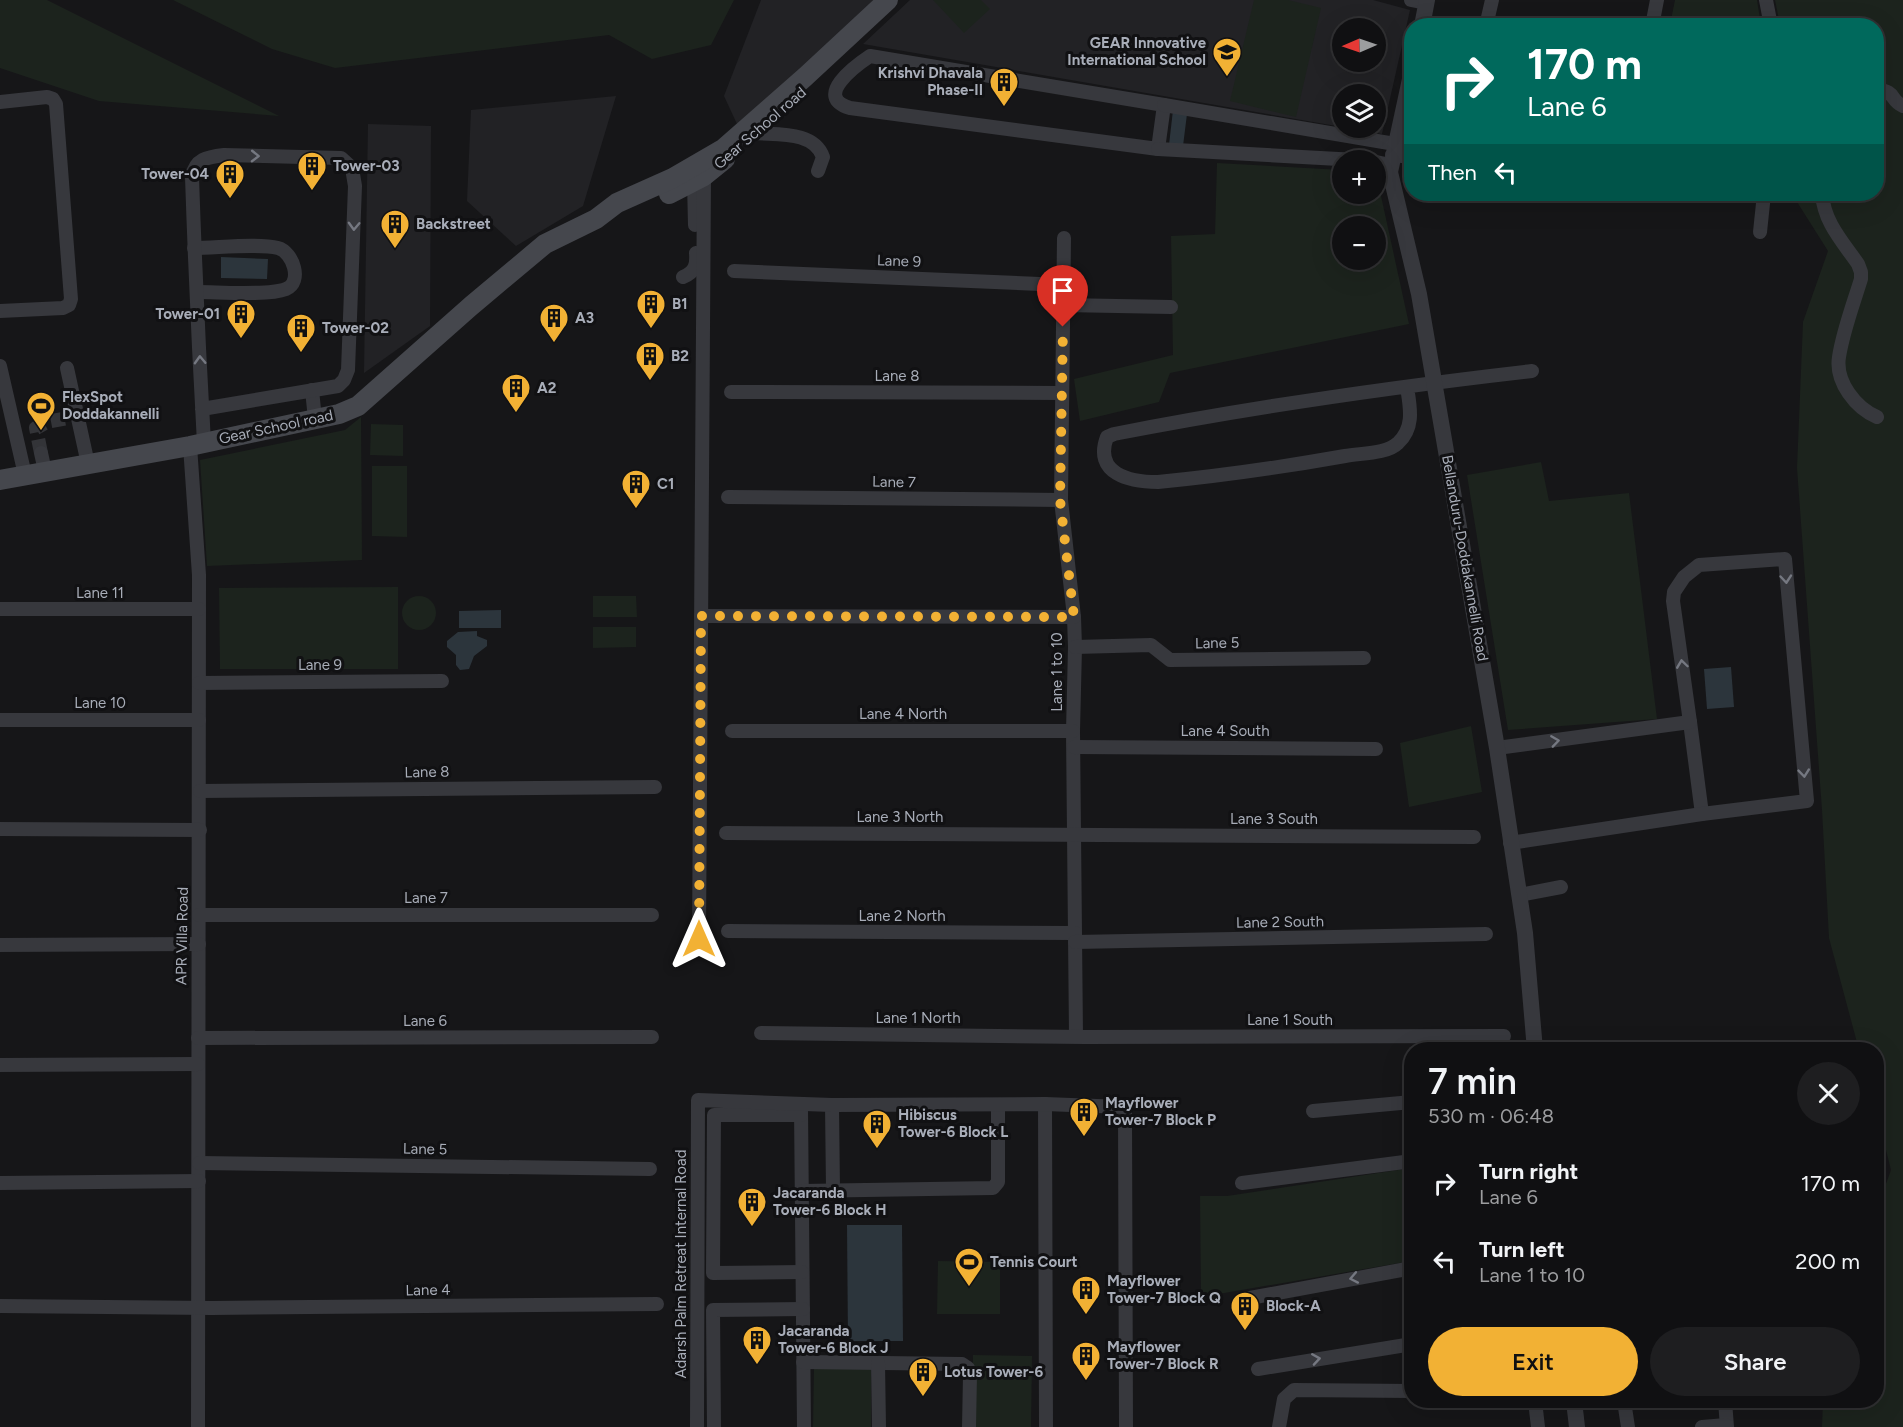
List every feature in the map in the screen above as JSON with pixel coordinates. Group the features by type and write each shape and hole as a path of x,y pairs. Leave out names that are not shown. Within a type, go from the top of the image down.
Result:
{"main road":[{"name":"Gear School road","path":"0,480 25,475 43,462 88,464 197,445 339,414 358,406 545,244 596,219 617,203 673,178 707,169 731,142 835,66 888,0"},
{"name":"Gear School road","path":"596,219 619,217 707,169 755,133 835,66 902,0"}],"street":[{"path":"1488,18 1492,0"},
{"path":"1654,18 1658,0"},
{"path":"1766,0 1769,18"},
{"path":"1421,1 1422,18"},
{"path":"1332,159 1158,149 850,108 840,105 836,98 835,66 870,56 1164,105 1388,156 1404,157"},
{"path":"1884,90 1888,90 1903,106"},
{"path":"0,102 47,97 53,99 56,104 71,299 69,305 63,308 0,311"},
{"name":"Bellanduru-Doddakannelli Road","path":"1404,99 1388,156 1389,172 1419,294 1497,748 1525,933 1533,1042"},
{"path":"1158,149 1164,105"},
{"path":"755,133 804,138 815,143 822,157 819,171"},
{"name":"APR Villa Road","path":"198,1427 200,791 197,445 202,409 192,177 194,168 207,157 341,158 352,168 355,186 348,370 344,380 338,386 312,390"},
{"path":"683,277 690,273 696,262 707,169"},
{"path":"699,939 707,169"},
{"path":"1760,232 1763,201"},
{"path":"1822,201 1823,210 1828,220 1861,272 1838,359 1840,373 1858,406 1877,417"},
{"path":"65,225 80,223"},
{"name":"Lane 1 to 10","path":"1064,238 1060,500 1074,617 1075,647 1076,1036"},
{"path":"194,248 281,249 290,256 295,273 290,287 276,292 198,292"},
{"name":"Lane 9","path":"734,271 1064,285"},
{"path":"1063,305 1171,307"},
{"path":"0,366 25,475"},
{"path":"67,368 88,464"},
{"path":"1407,387 1410,411 1409,428 1404,437 1392,448 1311,462 1158,482 1136,482 1124,479 1114,473 1107,463 1105,444 1107,437 1114,434 1203,417 1435,382 1532,371"},
{"path":"202,409 312,390 315,419"},
{"name":"Lane 8","path":"731,392 1062,393"},
{"name":"Lane 7","path":"728,497 1060,500"},
{"path":"1510,843 1702,814 1807,801 1785,558 1699,565 1684,577 1674,592 1673,601 1702,814"},
{"name":"Lane 11","path":"0,609 199,609"},
{"path":"701,616 1074,617"},
{"name":"Lane 5","path":"1075,647 1151,645 1170,660 1364,658"},
{"name":"Lane 9","path":"199,683 442,681"},
{"name":"Lane 10","path":"0,720 199,720"},
{"path":"1497,748 1690,722"},
{"name":"Lane 4 North","path":"732,730 1074,730"},
{"name":"Lane 4 South","path":"1074,747 1376,749"},
{"name":"Lane 8","path":"200,791 655,787"},
{"path":"0,829 200,830"},
{"name":"Lane 3 North","path":"726,833 1075,834"},
{"name":"Lane 3 South","path":"1075,834 1474,837"},
{"path":"1518,895 1561,887"},
{"name":"Lane 7","path":"199,915 652,915"},
{"name":"Lane 2 North","path":"728,931 1075,938"},
{"name":"Lane 2 South","path":"1075,938 1486,934"},
{"path":"0,945 198,944"},
{"name":"Lane 1 North","path":"761,1033 1076,1036"},
{"name":"Lane 1 South","path":"1076,1036 1504,1036"},
{"name":"Lane 6","path":"198,1038 652,1037"},
{"path":"0,1065 198,1064"},
{"name":"Adarsh Palm Retreat Internal Road","path":"697,1427 698,1100 801,1109"},
{"path":"1313,1112 1404,1103"},
{"path":"802,1272 714,1273 714,1115 832,1105 1045,1104 1123,1107 1125,1113 1126,1427"},
{"path":"1045,1104 1046,1427"},
{"path":"832,1105 833,1190"},
{"path":"802,1191 993,1188 998,1182 998,1105"},
{"path":"801,1109 804,1427"},
{"path":"1242,1183 1404,1162"},
{"name":"Lane 5","path":"199,1163 650,1168"},
{"path":"0,1183 199,1181"},
{"path":"1250,1298 1404,1269"},
{"name":"Lane 4","path":"198,1308 657,1304"},
{"path":"0,1306 198,1308"},
{"path":"714,1427 713,1310 803,1309"},
{"path":"1258,1369 1404,1345"},
{"path":"803,1362 962,1364 968,1368 970,1375 969,1427"},
{"path":"878,1363 879,1427"},
{"path":"1280,1427 1284,1399 1294,1390 1404,1391"},
{"path":"1536,1408 1538,1427"},
{"path":"1575,1408 1577,1427"},
{"path":"1625,1408 1628,1427"},
{"path":"1702,1427 1726,1426 1725,1408"}],"shaded area":[{"path":"0,0 47,0 279,116 99,101 0,68"},
{"path":"173,0 734,0 711,45 652,59 609,35 335,68 272,49"},
{"path":"761,0 875,0 799,73 737,124 724,96"},
{"name":"GEAR Innovative International School","path":"910,0 1373,0 1410,10 1408,18 1404,18 1404,37 1386,116 1386,84 1332,84 1332,125 863,44"},
{"path":"933,0 981,0 990,9 964,33"},
{"path":"1254,0 1288,0 1321,8 1296,117 1230,101"},
{"path":"1675,0 1757,0 1760,18 1671,18"},
{"path":"1775,0 1903,0 1903,1427 1822,1427 1823,1408 1884,1408 1884,1190 1891,1170 1884,1142 1884,1042 1857,1042 1829,938 1797,468 1803,322 1828,251 1796,201 1884,201 1884,18 1779,18"},
{"path":"616,96 583,206 516,246 467,201 471,110"},
{"path":"1173,110 1187,114 1183,146 1169,145"},
{"path":"368,124 431,126 430,326 364,373"},
{"path":"1217,163 1332,169 1332,204 1383,204 1385,216 1332,216 1332,270 1386,270 1386,219 1409,324 1170,373 1159,402 1080,421 1074,379 1173,355 1171,236 1215,234"},
{"path":"221,257 268,259 267,279 221,278"},
{"path":"361,417 362,560 207,566 200,460 345,430"},
{"path":"371,424 403,425 403,456 370,455"},
{"path":"1541,462 1549,501 1629,493 1657,719 1508,730 1467,475"},
{"path":"372,466 407,466 407,537 372,536"},
{"path":"398,587 398,669 220,669 219,588"},
{"path":"419,596 431,601 436,613 431,625 419,630 407,625 402,613 407,601"},
{"path":"593,596 636,596 637,617 593,617"},
{"path":"501,610 501,628 459,628 459,611"},
{"path":"593,627 636,627 636,647 593,648"},
{"path":"477,631 477,636 487,640 487,646 474,656 469,669 460,670 456,665 456,655 447,647 447,641 458,632"},
{"path":"1731,667 1734,707 1707,709 1704,669"},
{"path":"1471,726 1482,792 1409,807 1400,743"},
{"path":"1404,1169 1404,1262 1201,1297 1200,1196 1227,1196"},
{"path":"847,1225 902,1225 903,1341 848,1341"},
{"name":"Tennis Court","path":"938,1261 1000,1262 1000,1314 937,1314"},
{"path":"973,1355 1032,1356 1031,1427 972,1427"},
{"path":"814,1368 871,1369 871,1427 813,1427"}],"tunnel":[{"path":"41,453 36,428 47,422 78,416"}],"place":[{"name":"GEAR Innovative International School","path":"1227,78"},
{"name":"Krishvi Dhavala Phase-II","path":"1004,108"},
{"name":"Tower-03","path":"312,192"},
{"name":"Tower-04","path":"230,200"},
{"name":"Backstreet","path":"395,250"},
{"name":"B1","path":"651,330"},
{"name":"Tower-01","path":"241,340"},
{"name":"A3","path":"554,344"},
{"name":"Tower-02","path":"301,354"},
{"name":"B2","path":"650,382"},
{"name":"A2","path":"516,414"},
{"name":"FlexSpot Doddakannelli","path":"41,432"},
{"name":"C1","path":"636,510"},
{"name":"Mayflower Tower-7 Block P","path":"1084,1138"},
{"name":"Hibiscus Tower-6 Block L","path":"877,1150"},
{"name":"Jacaranda Tower-6 Block H","path":"752,1228"},
{"name":"Tennis Court","path":"969,1288"},
{"name":"Mayflower Tower-7 Block Q","path":"1086,1316"},
{"name":"Block-A","path":"1245,1332"},
{"name":"Jacaranda Tower-6 Block J","path":"757,1366"},
{"name":"Mayflower Tower-7 Block R","path":"1086,1382"},
{"name":"Lotus Tower-6","path":"923,1398"}],"route":[{"path":"699,939 701,616 1074,617 1060,500 1063,327"}]}
